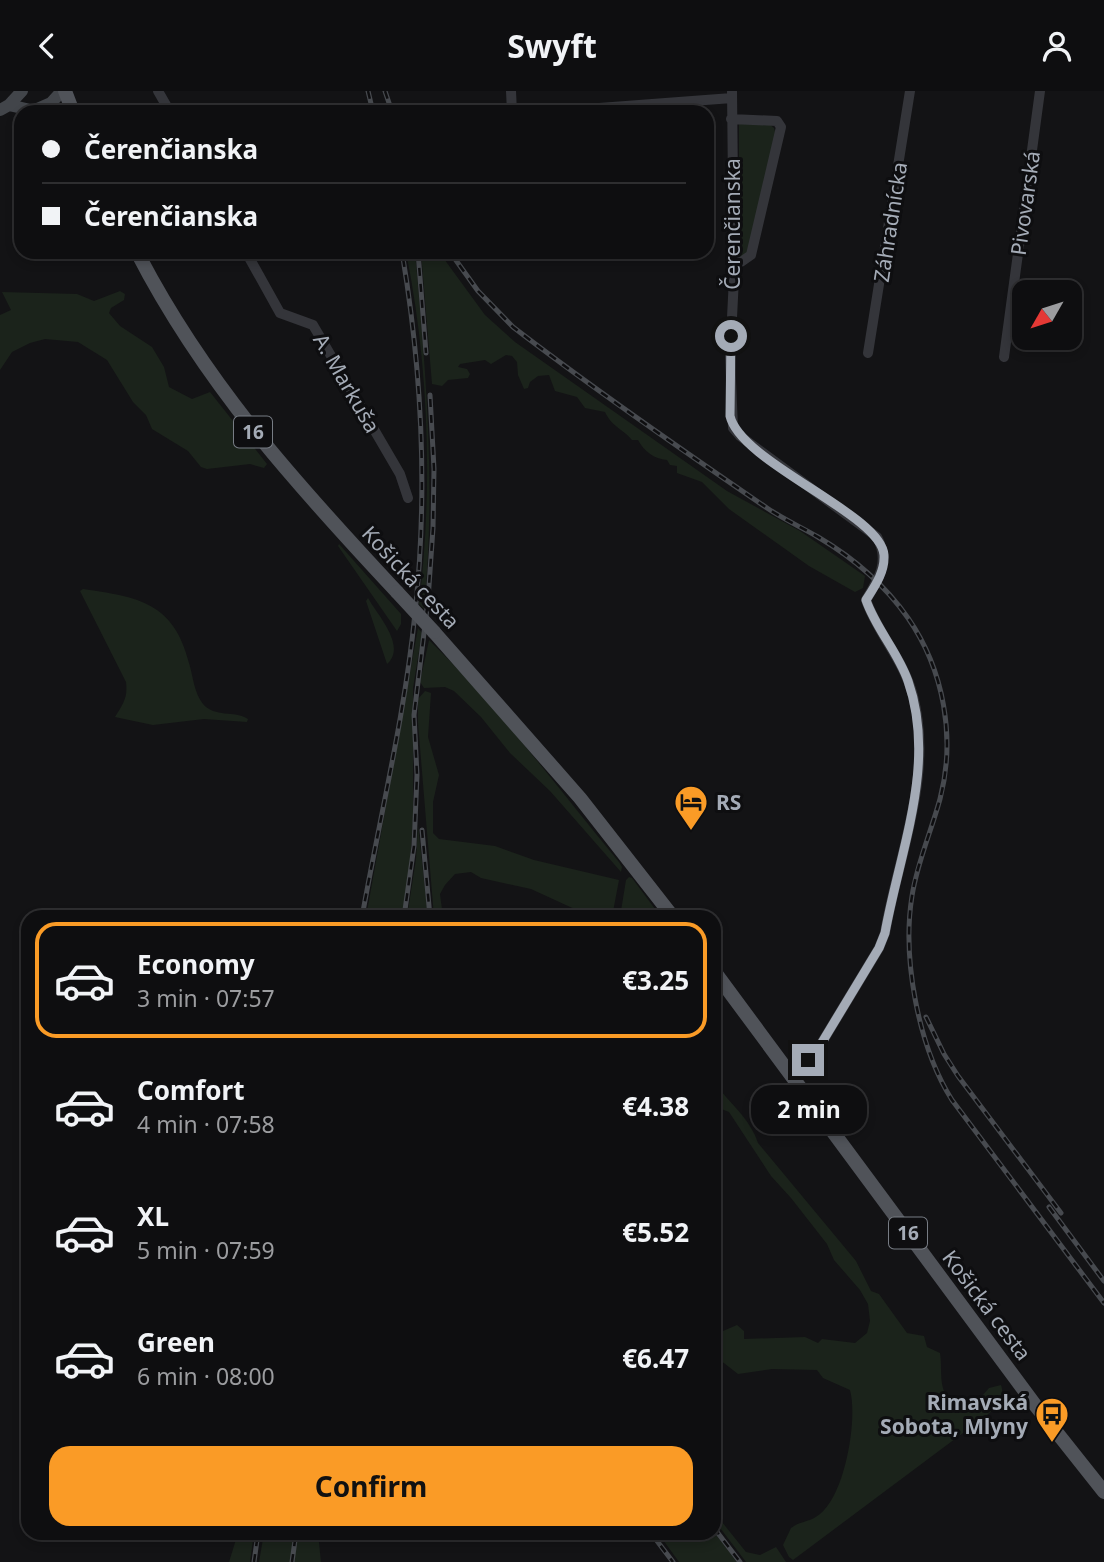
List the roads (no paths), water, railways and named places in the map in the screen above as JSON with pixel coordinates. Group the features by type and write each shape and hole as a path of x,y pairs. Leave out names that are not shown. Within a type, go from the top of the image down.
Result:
{"main road":[{"name":"Košická cesta","path":"141,259 165,305 233,407 309,498 435,632 571,787 668,910"},
{"name":"Košická cesta","path":"721,980 1035,1405 1104,1492"}],"street":[{"path":"5,107 22,91"},
{"path":"48,105 64,91"},
{"name":"Záhradnícka","path":"868,353 910,91"},
{"name":"Pivovarská","path":"1004,357 1040,91"},
{"path":"636,105 732,94"},
{"name":"Čerenčianska","path":"732,94 733,263 730,357 733,428 740,436 877,537 883,547 884,564 866,600 902,665 913,696 919,728 917,787 885,933 879,948 818,1049 790,1073"},
{"path":"731,119 777,121 780,127 751,255 741,262 733,263"},
{"name":"A. Markuša","path":"250,259 279,313 313,325 400,474 408,498"}],"railway":[{"path":"368,91 371,105"},
{"path":"385,91 390,105"},
{"path":"363,910 405,689 419,568 421,432 414,342 403,259"},
{"path":"419,259 426,353"},
{"path":"455,259 478,291 513,327 607,397 735,486 843,553 878,583 908,618 920,638 938,682 944,705 947,752 940,799 917,872 909,920 911,974 922,1028 930,1054 952,1100 1104,1303"},
{"path":"405,910 414,846 417,775 414,715 428,600 433,528 434,469 430,395"},
{"path":"422,830 429,910"},
{"path":"926,1017 958,1076 1061,1213"},
{"path":"1049,1207 1104,1281"},
{"path":"721,1537 740,1562"},
{"path":"254,1562 257,1540"},
{"path":"292,1562 295,1540"},
{"path":"656,1540 673,1562"}],"place":[{"name":"RS","path":"691,832"},
{"name":"Rimavská Sobota, Mlyny","path":"1052,1444"}]}
